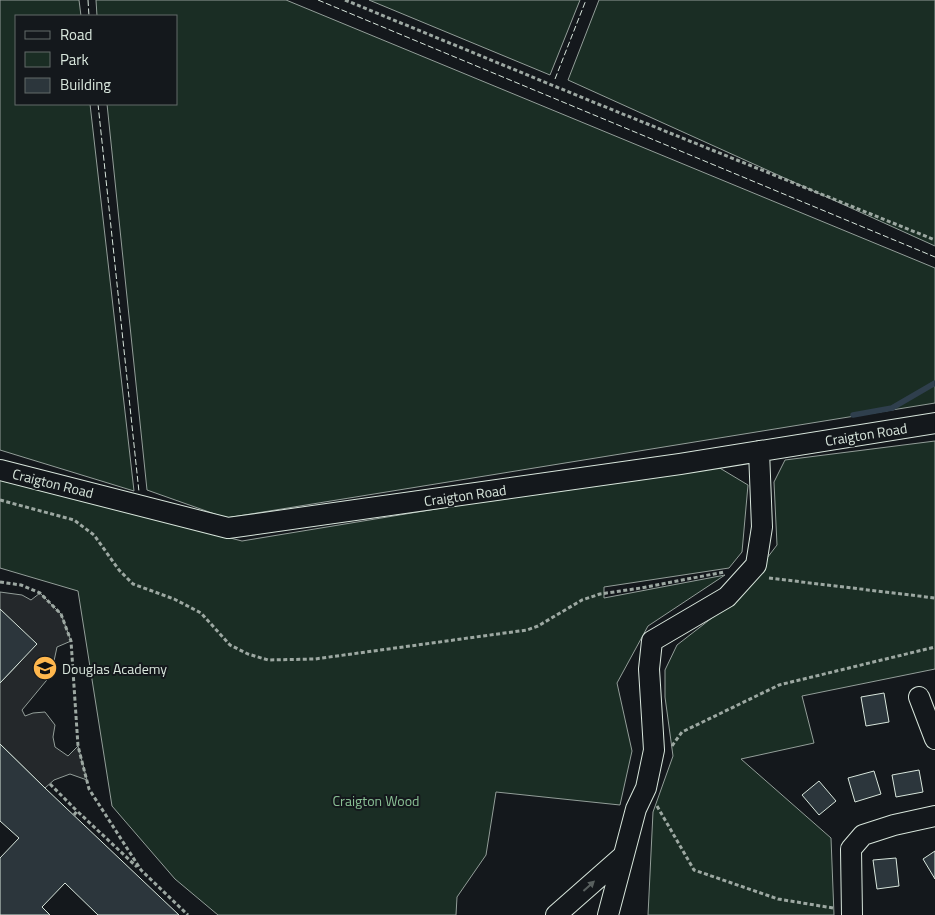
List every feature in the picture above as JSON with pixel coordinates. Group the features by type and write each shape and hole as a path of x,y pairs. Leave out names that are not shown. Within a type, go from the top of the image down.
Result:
{"street":[{"name":"Craigton Road","path":"0,470 228,528 680,464 935,423"},
{"path":"608,915 622,856 636,809 646,788 654,750 649,669 652,641 727,597 756,565 762,527 759,451"},
{"path":"919,697 935,739"},
{"path":"852,913 851,849 863,835 894,825 935,816"},
{"path":"556,915 622,856"}],"path":[{"path":"345,0 935,240"},
{"path":"0,500 74,520 94,535 119,570 133,584 174,599 201,613 230,645 248,654 268,660 315,659 527,630 538,626 582,600 600,594 732,570 747,575 935,598"},
{"path":"0,582 21,585 40,593 61,614 71,641 78,746 89,789 141,870"},
{"path":"654,750 668,751 682,732 779,685 935,647"},
{"path":"50,784 188,915"},
{"path":"646,788 694,870 778,899 852,913"},
{"path":"74,815 77,811"}],"green space":[{"path":"0,0 79,0 81,15 15,15 15,105 90,105 134,491 0,450"},
{"path":"96,0 286,0 935,268 935,403 226,518 147,490 107,105 178,105 178,15 97,15"},
{"path":"369,0 580,0 550,75"},
{"path":"599,0 935,0 935,246 568,80"},
{"path":"935,441 935,669 802,696 814,743 741,759 831,838 834,915 648,915 653,812 673,756 665,697 665,670 677,645 735,600 777,545 774,482 785,460"},
{"name":"Craigton Wood","path":"718,467 748,485 742,552 729,568 604,587 604,598 725,575 648,626 617,683 632,751 620,805 496,792 486,855 457,897 456,915 218,915 175,879 112,806 78,591 0,568 0,479 242,541 545,491"}],"shaded area":[{"path":"0,592 22,595 31,600 40,593 61,614 71,641 57,647 51,675 22,710 25,716 45,712 55,725 53,737 55,747 68,756 78,746 87,780 70,774 54,780 45,788 0,744 0,683 21,661 0,642"}],"building":[{"name":"Douglas Academy","path":"0,609 37,644 0,683"},
{"path":"884,693 889,722 866,726 861,697"},
{"path":"0,744 179,915 98,915 65,883 42,907 50,915 0,915 0,858 19,838 0,821"},
{"path":"919,770 923,792 896,797 892,775"},
{"path":"874,771 881,794 855,802 848,778"},
{"path":"819,781 836,801 819,815 802,795"},
{"path":"935,851 935,879 923,859"},
{"path":"896,858 899,886 877,889 873,860"}],"waterway":[{"path":"853,415 892,408 935,383"}],"fence":[{"path":"88,0 89,15"},
{"path":"318,0 935,257"},
{"path":"555,79 586,0"},
{"path":"98,105 139,492"}],"place":[{"name":"Douglas Academy","path":"45,668"}]}
